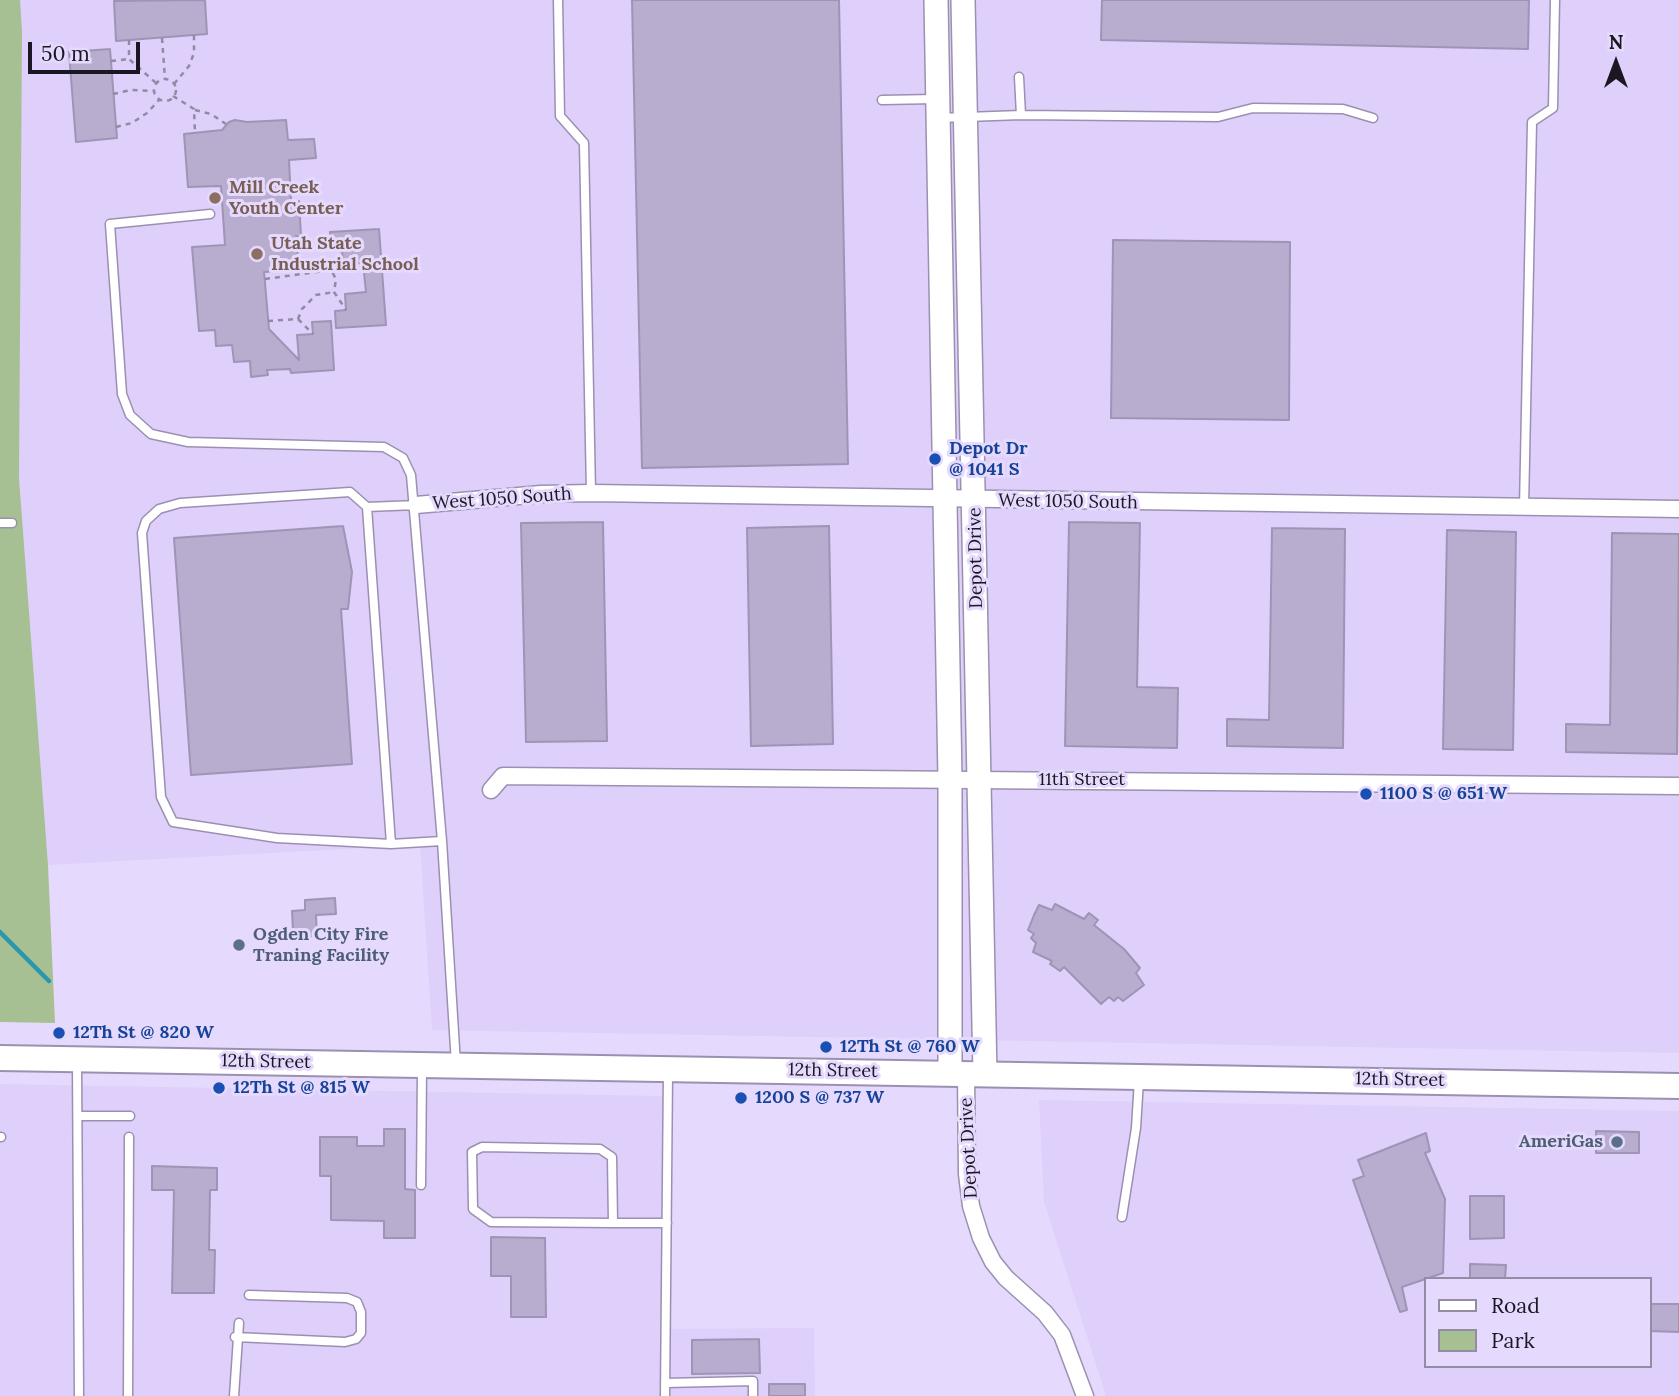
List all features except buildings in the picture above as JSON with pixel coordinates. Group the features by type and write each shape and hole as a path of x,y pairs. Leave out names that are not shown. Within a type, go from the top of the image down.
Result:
{"main road":[{"name":"Depot Drive","path":"936,0 950,779 967,1074"},
{"name":"Depot Drive","path":"963,0 981,779 967,1074"},
{"name":"12th Street","path":"0,1058 1675,1084"}],"street":[{"name":"West 1050 South","path":"416,505 541,494 591,493 1679,509"},
{"name":"11th Street","path":"491,790 503,776 1679,786"},
{"name":"Depot Drive","path":"967,1074 967,1174 981,1238 999,1270 1045,1313 1062,1335 1085,1396"}],"lane":[{"path":"558,0 561,116 584,143 591,493"},
{"path":"1524,507 1532,122 1553,108 1555,0"},
{"path":"1019,77 1021,115"},
{"path":"882,100 938,109 965,117 1218,117 1253,108 1343,109 1373,118"},
{"path":"210,214 110,224 117,355 122,394 130,415 151,433 188,442 384,447 403,458 411,475 416,505 456,1065"},
{"path":"416,505 367,506 350,492 180,503 159,509 146,522 142,533 161,797 173,822 277,838 391,844 442,841"},
{"path":"367,506 391,844"},
{"path":"0,523 12,523"},
{"path":"77,1059 79,1396"},
{"path":"421,1185 422,1065"},
{"path":"664,1396 668,1069"},
{"path":"1122,1217 1136,1128 1139,1077"},
{"path":"78,1116 130,1116"},
{"path":"128,1396 130,1137"},
{"path":"613,1223 612,1157 600,1149 482,1147 472,1152 473,1209 491,1222 613,1223 667,1223"},
{"path":"235,1337 345,1342 356,1339 361,1333 361,1311 357,1302 347,1298 249,1295"},
{"path":"234,1396 235,1337 239,1323"},
{"path":"665,1383 753,1381 753,1396"}],"path":[{"path":"173,96 174,84 189,66 194,53 194,35"},
{"path":"162,38 164,79"},
{"path":"130,40 130,59 156,83"},
{"path":"111,61 130,59"},
{"path":"164,79 174,84"},
{"path":"164,79 156,83 154,90 160,99 167,100 173,96"},
{"path":"113,94 131,90 154,90"},
{"path":"173,96 226,124"},
{"path":"116,127 147,113 160,99"},
{"path":"194,109 195,133"},
{"path":"331,270 342,249"},
{"path":"265,279 331,270"},
{"path":"331,270 336,279 334,292 346,310"},
{"path":"298,318 302,309 316,295 334,292"},
{"path":"268,320 298,318"},
{"path":"298,318 313,334"}],"shaded area":[{"path":"20,0 1679,0 1679,1053 432,1030 420,845 48,865 19,478"},
{"path":"0,1084 664,1096 662,1329 814,1328 815,1396 0,1396"},
{"path":"1039,1100 1679,1111 1679,1396 1106,1396 1044,1202"}],"green space":[{"path":"0,0 20,0 22,32 19,478 48,865 55,1023 0,1022"}],"waterway":[{"path":"0,932 49,981"}],"place":[{"name":"Mill Creek Youth Center","path":"215,198"},
{"name":"Utah State Industrial School","path":"257,254"},
{"name":"Depot Dr @ 1041 S","path":"935,459"},
{"name":"1100 S @ 651 W","path":"1366,794"},
{"name":"Ogden City Fire Traning Facility","path":"239,945"},
{"name":"12Th St @ 820 W","path":"59,1033"},
{"name":"12Th St @ 760 W","path":"826,1047"},
{"name":"12Th St @ 815 W","path":"219,1088"},
{"name":"1200 S @ 737 W","path":"741,1098"},
{"name":"AmeriGas","path":"1617,1142"}]}
